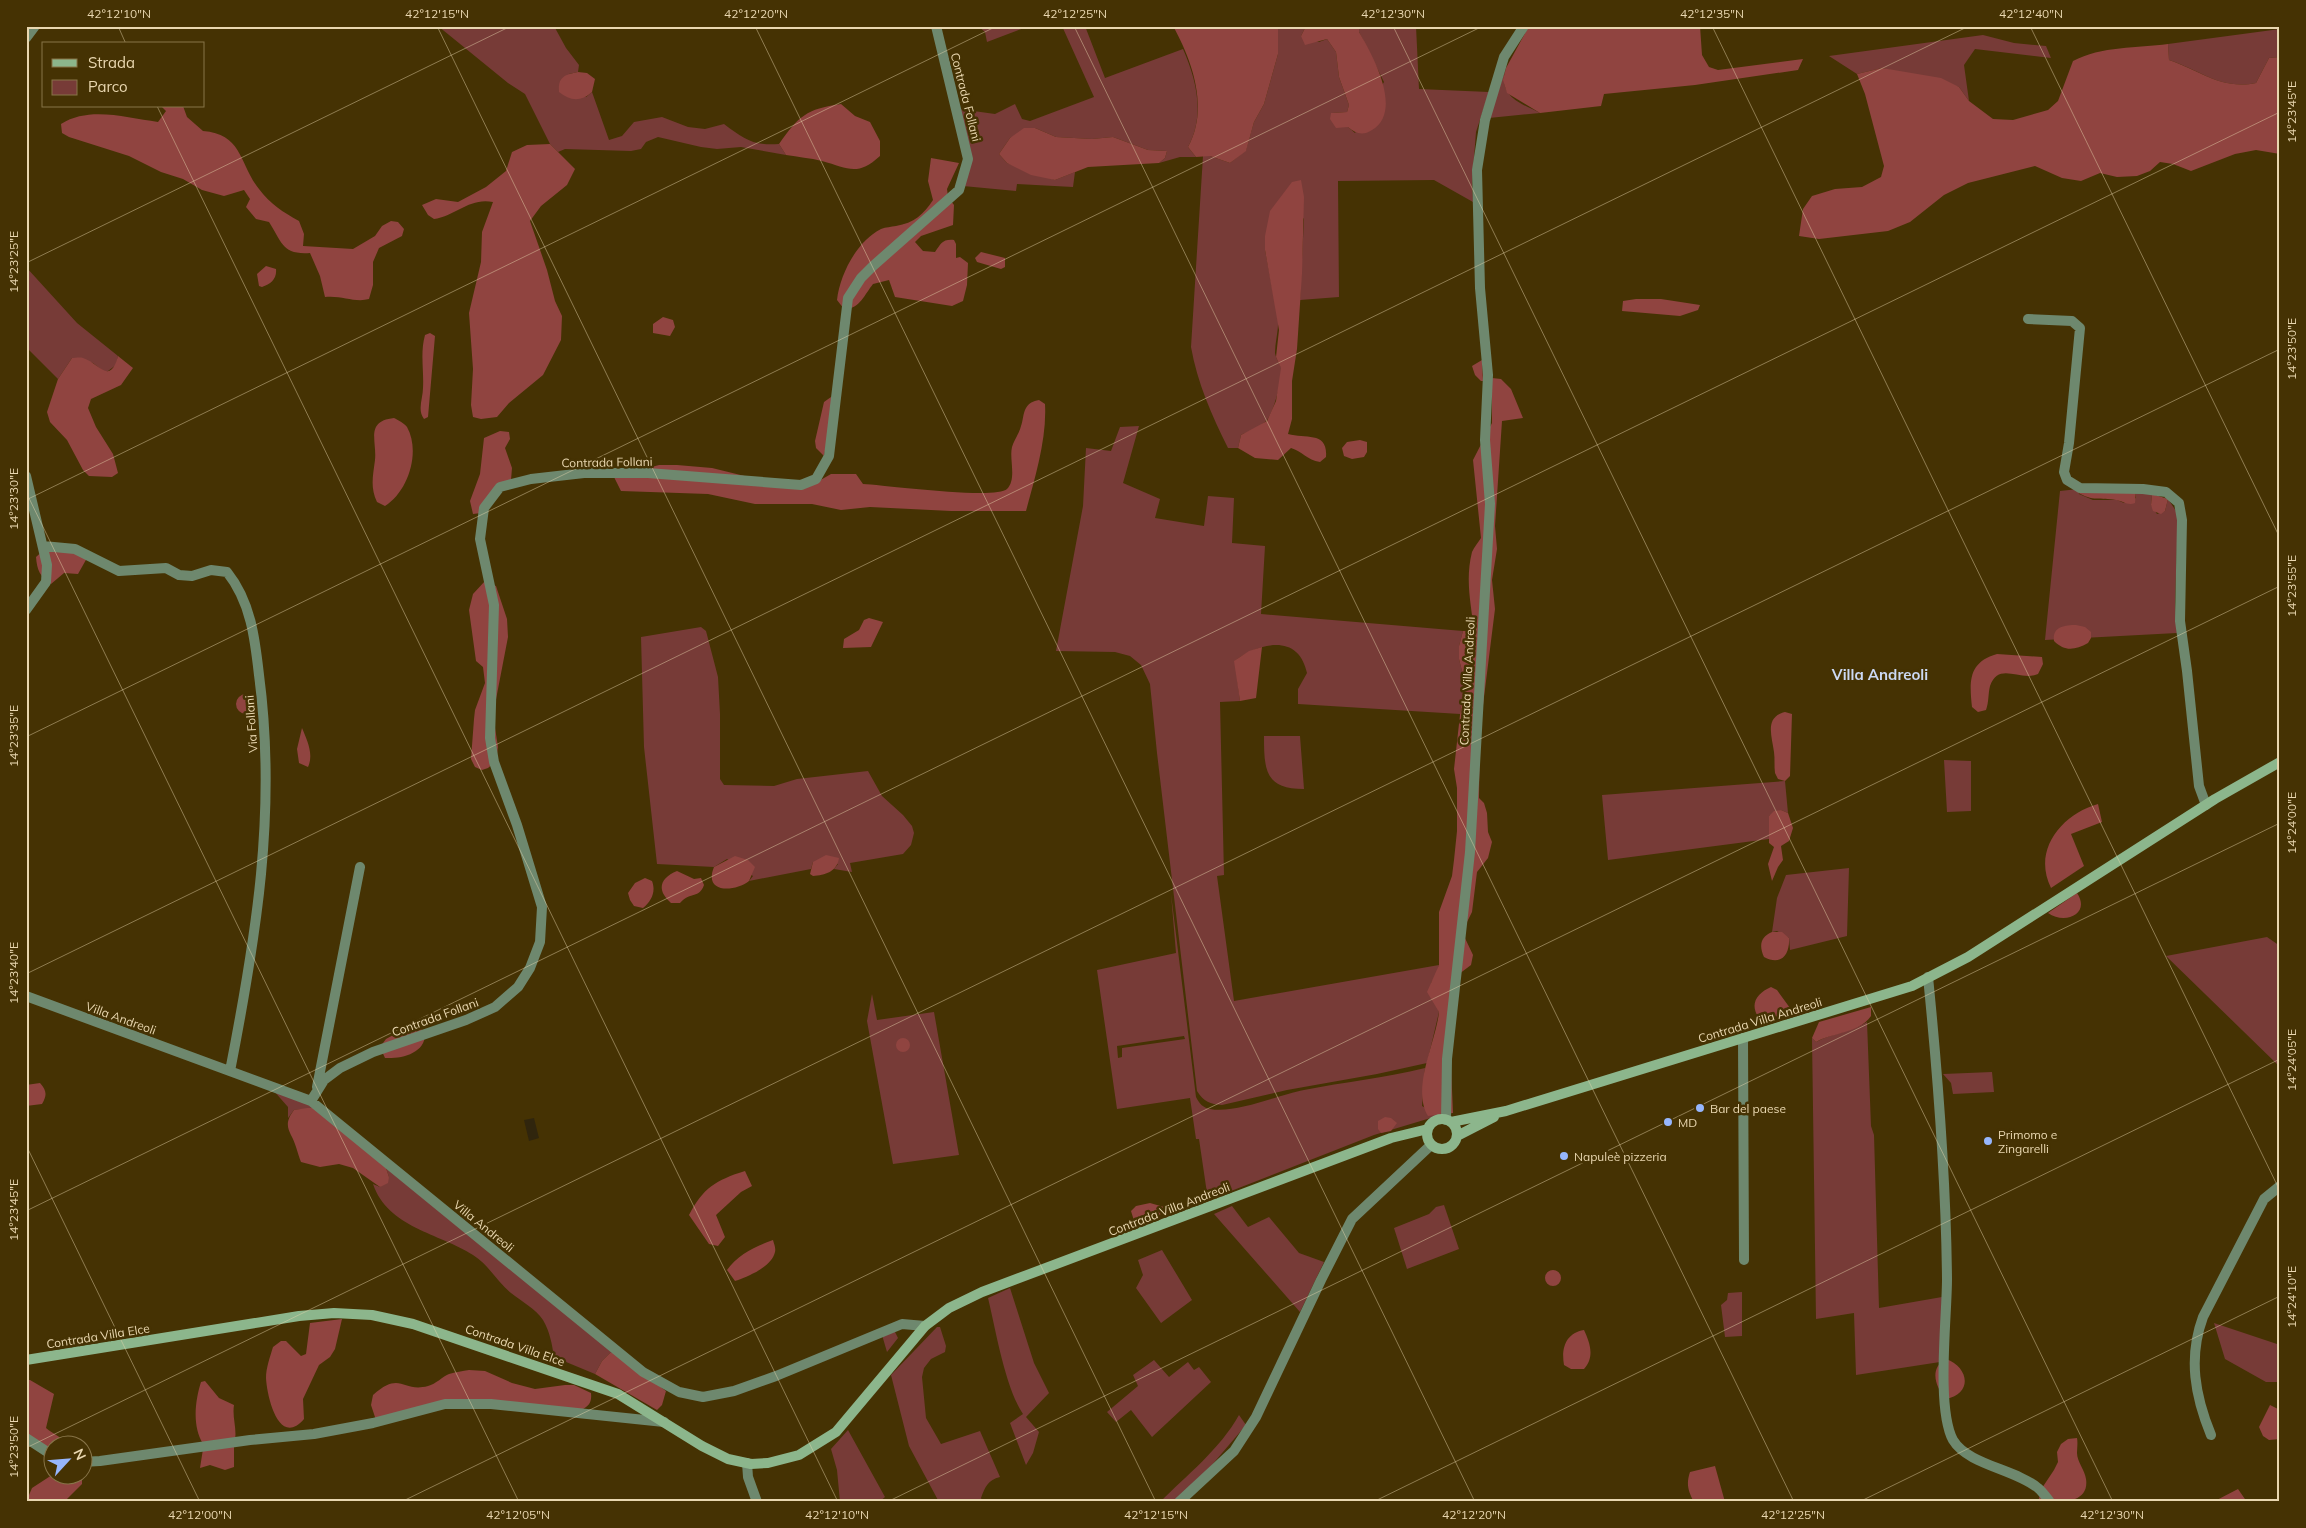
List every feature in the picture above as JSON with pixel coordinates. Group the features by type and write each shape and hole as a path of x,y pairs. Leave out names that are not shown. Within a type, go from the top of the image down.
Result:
{"main road":[{"name":"Contrada Villa Andreoli","path":"1448,1121 1506,1111 1912,986 1968,957 2206,805 2280,762"},
{"name":"Contrada Villa Andreoli","path":"1457,1136 1506,1111"},
{"path":"1448,1121 1456,1130 1455,1143 1447,1149 1436,1149 1431,1145 1427,1137 1428,1129 1433,1122 1448,1121"},
{"name":"Contrada Villa Andreoli","path":"925,1326 949,1308 982,1292 1391,1138 1428,1129"},
{"name":"Contrada Villa Elce","path":"26,1360 299,1316 334,1313 372,1315 413,1324 618,1394 702,1446 728,1459 747,1463 768,1463 799,1455 836,1432 925,1326"}],"street":[{"path":"26,38 35,26"},
{"name":"Contrada Follani","path":"313,1097 324,1080 340,1068 373,1052 466,1020 495,1007 518,987 530,968 540,942 542,907 517,825 494,762 490,738 494,605 480,539 484,508 500,487 532,479 584,473 648,473 801,485 816,479 829,456 848,298 861,278 873,266 959,190 968,159 936,26"},
{"name":"Contrada Villa Andreoli","path":"1448,1121 1447,1059 1470,852 1490,504 1485,440 1488,375 1481,297 1477,170 1485,120 1504,57 1524,26"},
{"path":"2028,319 2072,321 2080,328 2069,443 2064,472 2067,480 2080,488 2143,489 2166,492 2179,503 2182,520 2180,621 2188,671 2199,786 2206,805"},
{"path":"26,476 47,565 46,582 26,610"},
{"name":"Via Follani","path":"43,546 75,549 119,571 166,568 179,575 192,576 211,570 227,572 244,601 253,628 264,712 266,827 261,889 244,999 230,1071"},
{"path":"313,1097 360,867"},
{"path":"1928,977 1941,1126 1947,1279 1944,1372 1947,1424 1954,1441 1964,1451 2038,1488 2050,1502"},
{"name":"Villa Andreoli","path":"26,996 230,1071 313,1097 643,1372 679,1392 703,1397 734,1391 776,1376 902,1324 925,1326"},
{"path":"1743,1038 1744,1260"},
{"path":"1178,1502 1234,1451 1256,1417 1321,1280 1352,1220 1431,1145"},
{"path":"2211,1436 2197,1392 2193,1364 2196,1336 2202,1317 2264,1200 2280,1186"},
{"path":"92,1461 250,1440 314,1434 373,1423 445,1404 491,1404 664,1422"},
{"path":"26,1438 42,1448"},
{"path":"747,1463 748,1477 758,1502"}],"green space":[{"path":"438,26 554,26 566,48 579,65 578,72 569,74 586,97 592,92 609,140 622,136 634,122 662,117 688,127 705,129 724,124 737,134 755,143 779,144 786,155 741,147 717,149 701,147 658,137 646,142 641,149 631,151 565,149 558,152 550,144 525,94 508,83"},
{"path":"978,26 1029,26 987,42 985,32"},
{"path":"1062,26 1085,26 1105,78 1183,49 1192,73 1197,98 1198,111 1196,123 1188,147 1196,157 1180,157 1159,163 1165,158 1167,151 1148,150 1113,137 1092,139 1056,137 1035,128 1010,138 999,154 1007,163 1055,180 1075,172 1073,187 1017,184 1016,191 963,186 966,176 959,109 995,114 1015,104 1022,119 1030,121 1094,97"},
{"path":"1278,26 1306,26 1301,36 1319,42 1327,39 1336,52 1339,77 1349,105 1347,112 1332,113 1355,133 1384,82 1359,32 1359,26 1416,26 1419,89 1489,92 1476,132 1472,183 1473,202 1434,180 1338,181 1339,297 1300,300 1304,218 1265,250 1278,318 1275,353 1281,367 1279,388 1274,405 1265,422 1241,435 1238,448 1228,448 1206,399 1191,347 1203,156 1210,156 1230,163 1246,150 1254,122 1264,104 1278,54"},
{"path":"2280,29 2280,57 2269,58 2256,83 2232,84 2221,82 2169,60 2168,44"},
{"path":"1983,35 2014,43 2046,46 2051,58 1975,49 1964,65 1969,101 1959,87 1882,68 1857,74 1829,56"},
{"path":"1506,68 1504,78 1507,92 1517,101 1540,113 1489,118"},
{"path":"26,267 77,323 118,356 116,365 108,371 103,371 93,363 72,358 58,379 26,347"},
{"path":"1139,426 1123,483 1160,499 1155,518 1204,526 1208,496 1234,498 1232,543 1265,546 1261,614 1463,631 1459,646 1459,659 1464,679 1460,714 1298,704 1298,689 1307,673 1303,661 1298,654 1282,645 1265,646 1256,649 1235,661 1240,701 1220,702 1224,875 1217,876 1234,1001 1439,965 1431,983 1439,1012 1427,1063 1287,1090 1222,1105 1208,1102 1197,1091 1150,684 1141,665 1130,656 1115,652 1056,651 1083,506 1086,448 1111,451 1120,427"},
{"path":"2078,489 2079,494 2093,500 2117,500 2124,503 2136,498 2136,491 2152,494 2151,505 2157,514 2165,511 2168,499 2178,514 2175,603 2177,633 2045,640 2060,491"},
{"path":"701,627 706,631 718,677 720,779 724,785 774,786 797,779 868,771 882,796 912,826 914,833 911,845 903,854 850,863 852,872 834,869 838,864 813,862 811,869 749,881 753,876 727,859 714,867 657,864 644,747 641,637"},
{"path":"1264,736 1300,736 1304,789 1281,786 1269,775 1266,768"},
{"path":"1944,760 1971,761 1971,811 1947,812"},
{"path":"1785,781 1788,813 1781,810 1769,816 1769,839 1608,860 1602,795"},
{"path":"1849,868 1847,936 1790,950 1789,938 1777,931 1772,932 1777,898 1786,875"},
{"path":"1171,894 1196,1097 1205,1108 1220,1110 1244,1107 1294,1092 1425,1068 1422,1106 1437,1114 1444,1114 1374,1135 1208,1200 1199,1139 1196,1139 1190,1098 1117,1109 1097,970 1176,953","holes":["1184,1036 1185,1039 1122,1048 1122,1057 1118,1058 1117,1046"]},
{"path":"2267,937 2280,946 2280,1067 2166,956"},
{"path":"872,994 877,1020 934,1012 959,1155 893,1164 867,1021"},
{"path":"1867,1022 1871,1126 1874,1135 1879,1308 1942,1297 1940,1362 1856,1375 1854,1313 1816,1319 1812,1038 1816,1042"},
{"path":"1992,1072 1994,1092 1953,1094 1951,1083 1943,1074"},
{"path":"273,1090 316,1108 294,1110 288,1118 288,1107"},
{"path":"386,1168 615,1353 610,1353 602,1361 595,1374 554,1357 549,1334 540,1316 506,1289 479,1259 460,1247 416,1228 390,1211 380,1199 373,1184 380,1187 389,1177"},
{"path":"1444,1205 1459,1249 1407,1269 1394,1228 1429,1214 1436,1207"},
{"path":"1232,1206 1248,1227 1269,1217 1299,1253 1324,1262 1300,1312 1214,1214"},
{"path":"1162,1250 1192,1300 1161,1323 1136,1288 1143,1275 1138,1260"},
{"path":"1010,1288 1034,1363 1049,1393 1026,1417 1039,1432 1033,1453 1026,1465 1010,1423 1023,1414 1006,1374 988,1298"},
{"path":"1742,1292 1742,1336 1725,1337 1721,1305 1727,1300 1728,1293"},
{"path":"2214,1323 2280,1345 2280,1382 2266,1382 2225,1359"},
{"path":"937,1327 940,1327 946,1346 945,1352 931,1359 924,1368 922,1377 926,1418 941,1444 980,1431 1000,1477 988,1484 981,1498 983,1502 939,1502 909,1446 891,1375"},
{"path":"894,1330 898,1338 887,1352 882,1335"},
{"path":"1154,1360 1169,1377 1188,1362 1194,1370 1199,1367 1211,1382 1152,1437 1131,1410 1116,1422 1107,1412 1138,1386 1133,1375"},
{"path":"1239,1415 1246,1425 1211,1466 1173,1502 1160,1502 1213,1450"},
{"path":"848,1430 885,1497 879,1502 840,1502 837,1470 831,1449"}],"shaded area":[{"path":"1173,26 1278,26 1278,54 1264,104 1254,122 1246,151 1230,163 1210,156 1196,157 1188,147 1194,132 1198,102 1192,70"},
{"path":"1306,26 1359,26 1359,32 1377,68 1385,96 1385,110 1381,121 1372,130 1360,133 1348,127 1336,128 1330,119 1331,113 1347,112 1349,105 1339,77 1336,52 1327,39 1305,45 1301,36"},
{"path":"1529,26 1700,26 1702,55 1709,67 1718,70 1803,59 1798,70 1695,85 1604,94 1601,106 1540,113 1507,93 1503,80 1506,68"},
{"path":"2168,44 2169,60 2211,78 2232,84 2256,83 2269,58 2280,57 2280,154 2256,150 2235,154 2191,171 2173,164 2160,162 2150,171 2137,176 2117,177 2100,173 2081,181 2062,178 2035,166 1968,183 1944,195 1910,222 1888,231 1819,239 1799,236 1803,209 1812,196 1835,189 1862,187 1881,177 1884,166 1865,94 1857,74 1882,68 1941,78 1959,87 1969,101 1993,119 2013,120 2048,110 2058,101 2073,61 2107,50"},
{"path":"587,73 595,79 592,92 580,99 571,99 559,92 560,83 569,74"},
{"path":"841,104 855,116 870,122 880,141 880,156 865,167 852,169 818,160 786,155 779,144 798,120 819,108"},
{"path":"163,108 184,108 187,117 203,131 216,133 233,144 252,179 263,194 277,207 299,221 304,234 303,246 353,249 375,236 382,226 391,221 398,222 404,229 402,236 379,248 373,262 373,285 369,299 325,297 320,276 310,253 294,252 284,246 269,222 256,219 246,207 250,199 244,190 224,196 202,190 183,179 161,172 129,156 69,137 62,133 61,124 84,116 96,114 121,116 158,122 166,111"},
{"path":"1024,128 1035,128 1056,137 1092,139 1113,137 1148,150 1167,151 1165,158 1159,163 1088,167 1055,180 1031,175 1007,163 999,154 1010,138"},
{"path":"550,144 575,169 567,185 541,206 530,221 547,270 555,301 562,316 561,340 543,375 509,403 497,417 481,419 473,417 471,405 473,369 469,313 481,262 482,232 493,202 485,201 470,204 434,219 428,215 422,205 436,199 458,202 486,187 506,171 512,152 527,145"},
{"path":"931,158 959,163 947,189 948,197 954,205 953,225 921,236 915,242 923,251 935,252 944,241 954,240 956,244 956,258 960,257 968,263 967,285 963,301 952,306 895,297 889,280 873,284 858,304 849,309 844,309 837,300 839,290 846,269 857,250 872,234 881,229 902,225 918,217 933,200 928,181"},
{"path":"1301,180 1304,197 1302,274 1297,349 1292,381 1292,419 1288,434 1320,440 1326,449 1326,457 1320,462 1291,448 1278,460 1255,458 1238,448 1241,435 1267,421 1276,401 1281,368 1276,357 1279,330 1265,250 1265,236 1270,211 1292,182"},
{"path":"981,252 1005,258 1005,267 1001,269 977,262 975,258"},
{"path":"266,266 276,269 276,276 271,283 262,287 259,286 257,274"},
{"path":"1661,299 1700,305 1698,310 1680,316 1622,311 1623,301"},
{"path":"663,317 673,320 675,327 670,336 653,333 653,324"},
{"path":"430,333 435,336 428,417 424,419 421,412 423,348 425,335"},
{"path":"118,356 133,368 121,385 91,399 88,408 96,427 113,454 118,473 112,477 89,476 83,470 67,440 50,422 47,412 58,379 72,358 83,358 108,371 115,365"},
{"path":"1482,360 1483,381 1481,381 1475,375 1472,366"},
{"path":"1492,378 1501,379 1511,389 1523,418 1502,421 1495,526 1497,549 1492,580 1495,609 1480,729 1479,798 1484,803 1487,813 1488,832 1492,842 1488,858 1477,872 1472,912 1465,926 1464,936 1473,955 1471,965 1459,974 1451,1066 1453,1113 1428,1116 1423,1105 1423,1079 1439,1012 1427,992 1439,965 1439,912 1452,876 1454,860 1457,831 1457,788 1454,769 1464,679 1459,659 1459,646 1463,631 1474,631 1469,592 1469,572 1472,552 1481,538 1473,460 1492,423"},
{"path":"836,395 824,456 816,448 815,441 824,402"},
{"path":"1039,400 1045,404 1044,431 1040,458 1026,511 951,511 870,507 841,510 812,504 755,504 708,494 621,491 614,477 659,465 677,465 712,468 765,481 810,486 831,474 856,474 863,484 962,493 999,492 1007,489 1012,480 1011,452 1025,410 1027,406"},
{"path":"394,418 407,427 413,448 412,459 406,481 393,500 385,506 377,502 373,491 374,433 379,423"},
{"path":"500,431 509,432 510,439 505,448 512,468 511,480 481,513 473,514 470,501 480,474 484,438"},
{"path":"1360,440 1367,442 1367,452 1364,457 1352,459 1344,456 1342,448 1347,442"},
{"path":"2136,491 2135,503 2130,504 2116,500 2092,498 2077,492"},
{"path":"2152,494 2168,499 2165,511 2161,514 2153,511 2151,505"},
{"path":"54,545 87,558 78,574 64,573 51,584 40,573 36,557 45,549"},
{"path":"485,581 496,586 507,619 508,637 493,715 498,747 496,761 488,768 482,770 475,767 471,759 475,710 485,683 483,667 476,661 469,610 473,594"},
{"path":"869,618 883,622 871,647 843,648 844,639 859,630 864,620"},
{"path":"2076,625 2085,627 2091,632 2091,638 2088,643 2070,649 2058,645 2054,641 2057,630 2063,626"},
{"path":"1262,647 1256,698 1240,701 1234,661 1249,651"},
{"path":"1997,654 2042,657 2043,664 2038,674 2031,676 2004,673 1999,675 1990,686 1986,710 1978,712 1972,707 1971,680 1973,673 1981,662"},
{"path":"242,694 250,694 256,700 256,708 250,714 242,714 236,708 236,700"},
{"path":"1785,712 1792,714 1790,776 1785,781 1778,779 1775,773 1771,728 1774,718 1778,714"},
{"path":"302,728 310,752 308,767 299,763 297,749"},
{"path":"2098,804 2102,822 2071,834 2084,866 2051,888 2046,874 2045,860 2048,847 2054,836 2062,825 2073,816"},
{"path":"1781,810 1788,813 1793,828 1789,841 1781,846 1783,860 1772,881 1768,864 1774,847 1769,843 1769,816 1774,811"},
{"path":"826,855 839,858 836,867 826,874 813,876 810,874 813,862"},
{"path":"735,856 748,860 755,867 749,881 729,889 717,886 713,882 712,876 714,867"},
{"path":"677,871 694,879 701,878 704,885 697,894 684,899 680,903 671,903 663,894 662,885 667,877"},
{"path":"645,878 652,881 654,888 652,896 643,908 634,906 628,893 635,883"},
{"path":"2077,893 2081,907 2074,915 2062,918 2048,913"},
{"path":"1772,932 1782,932 1789,938 1786,954 1780,959 1775,960 1764,957 1761,946 1765,936"},
{"path":"1771,987 1777,990 1790,1008 1776,1017 1759,1018 1755,1008 1756,1000 1762,992"},
{"path":"1871,1007 1871,1016 1866,1022 1852,1030 1816,1042 1812,1038 1819,1022"},
{"path":"415,1023 425,1033 422,1045 405,1056 385,1058 380,1047 386,1039"},
{"path":"900,1038 906,1038 910,1045 906,1052 900,1052 896,1048 896,1042"},
{"path":"40,1083 46,1093 42,1104 26,1106 26,1085"},
{"path":"316,1108 386,1168 389,1177 388,1183 380,1187 353,1168 339,1164 320,1167 301,1162 288,1121 294,1110"},
{"path":"1385,1117 1391,1118 1397,1123 1391,1131 1381,1133 1378,1129 1378,1121"},
{"path":"534,1118 539,1138 529,1141 524,1120"},
{"path":"745,1171 752,1186 741,1192 716,1215 725,1237 718,1246 709,1244 689,1215 700,1198 711,1186"},
{"path":"1150,1203 1164,1207 1160,1215 1149,1224 1135,1224 1131,1211 1136,1206"},
{"path":"773,1240 775,1252 769,1262 758,1271 735,1281 727,1270 731,1264 748,1251"},
{"path":"1553,1270 1561,1278 1553,1286 1545,1278"},
{"path":"342,1319 335,1349 330,1357 319,1365 303,1399 304,1419 295,1426 288,1428 281,1424 276,1416 267,1386 268,1362 273,1347 281,1341 286,1341 301,1356 306,1354 310,1323"},
{"path":"1584,1330 1590,1345 1589,1360 1584,1369 1571,1369 1564,1365 1564,1347 1573,1334"},
{"path":"610,1353 615,1353 666,1391 662,1405 657,1410 595,1374 602,1361"},
{"path":"1946,1359 1960,1368 1965,1380 1961,1392 1946,1399 1939,1389 1936,1372 1937,1367"},
{"path":"469,1370 485,1371 512,1383 535,1389 574,1385 591,1393 591,1399 588,1406 580,1411 477,1403 376,1420 371,1405 373,1395 382,1388 396,1383 412,1387 428,1386 449,1374"},
{"path":"26,1380 30,1380 54,1394 46,1428 58,1436 42,1436 42,1444 26,1433"},
{"path":"205,1381 219,1398 234,1405 235,1440 203,1444 197,1429 196,1413 197,1397 201,1382"},
{"path":"2270,1405 2280,1410 2280,1439 2269,1440 2263,1436 2259,1427"},
{"path":"2077,1438 2077,1456 2086,1479 2086,1488 2083,1494 2070,1501 2038,1502 2042,1488 2058,1462 2057,1452 2061,1444 2068,1439"},
{"path":"234,1444 234,1467 225,1470 210,1465 200,1468 203,1449"},
{"path":"1715,1466 1725,1502 1694,1502 1688,1487 1690,1472"},
{"path":"42,1482 42,1486 80,1486 64,1502 26,1502 32,1488"},
{"path":"2238,1489 2247,1502 2213,1502"}],"place":[{"name":"Bar del paese","path":"1700,1108"},
{"name":"MD","path":"1668,1122"},
{"name":"Primomo e Zingarelli","path":"1988,1141"},
{"name":"Napuleè pizzeria","path":"1564,1156"}],"district":[{"name":"Villa Andreoli","path":"1880,674"}]}
